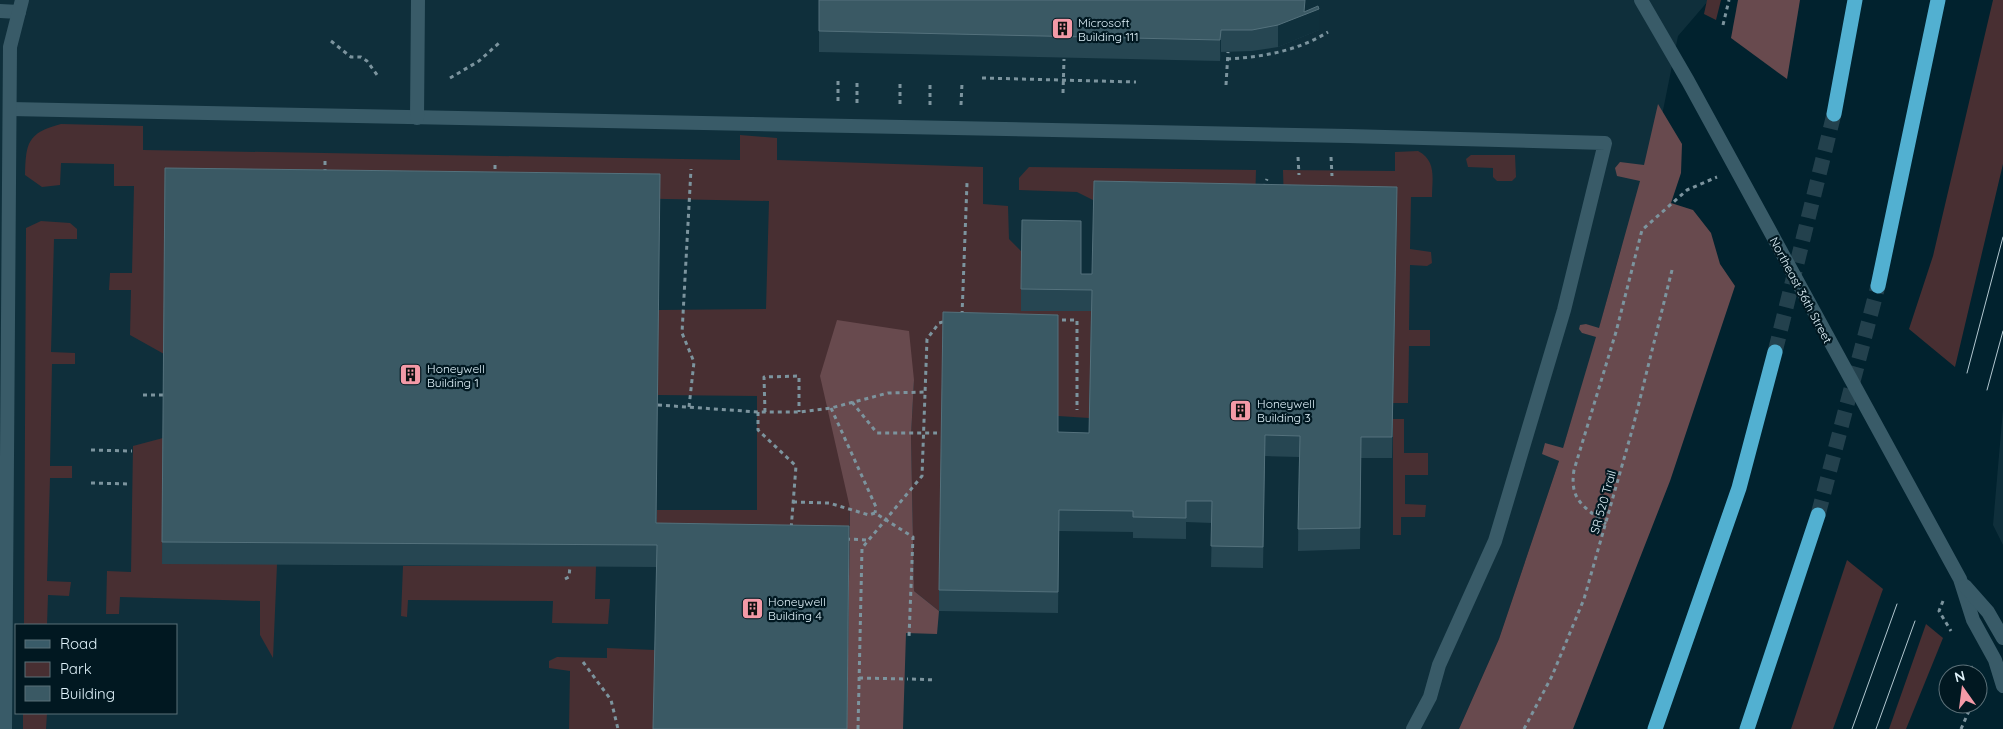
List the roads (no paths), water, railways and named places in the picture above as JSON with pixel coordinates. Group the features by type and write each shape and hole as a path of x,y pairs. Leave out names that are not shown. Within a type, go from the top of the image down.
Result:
{"highway":[{"path":"1834,114 1855,0"},
{"path":"1927,44 1933,0"},
{"path":"1878,286 1927,44 1938,0"},
{"path":"1654,729 1739,488 1775,352"},
{"path":"1747,729 1818,515"}],"street":[{"path":"417,118 418,0"},
{"name":"Northeast 36th Street","path":"1641,0 1688,81 1960,579 1974,620 1995,660 2003,686"},
{"path":"0,12 20,6"},
{"path":"5,729 4,475 10,47 20,6"},
{"path":"10,109 1339,135 1605,143 1564,310 1496,541 1438,665 1430,697 1413,729"},
{"name":"Northeast 36th Street","path":"1960,579 1988,612 2003,638"}],"tunnel":[{"path":"1775,352 1834,114"},
{"path":"1818,515 1878,286"}],"tram line":[{"path":"1967,373 2003,237"},
{"path":"1987,390 2003,331"},
{"path":"1852,729 1897,604"},
{"path":"1876,729 1915,621"}],"place":[{"name":"Microsoft Building 111","path":"1062,29"},
{"name":"Honeywell Building 1","path":"411,375"},
{"name":"Honeywell Building 3","path":"1241,410"},
{"name":"Honeywell Building 4","path":"752,608"}]}
